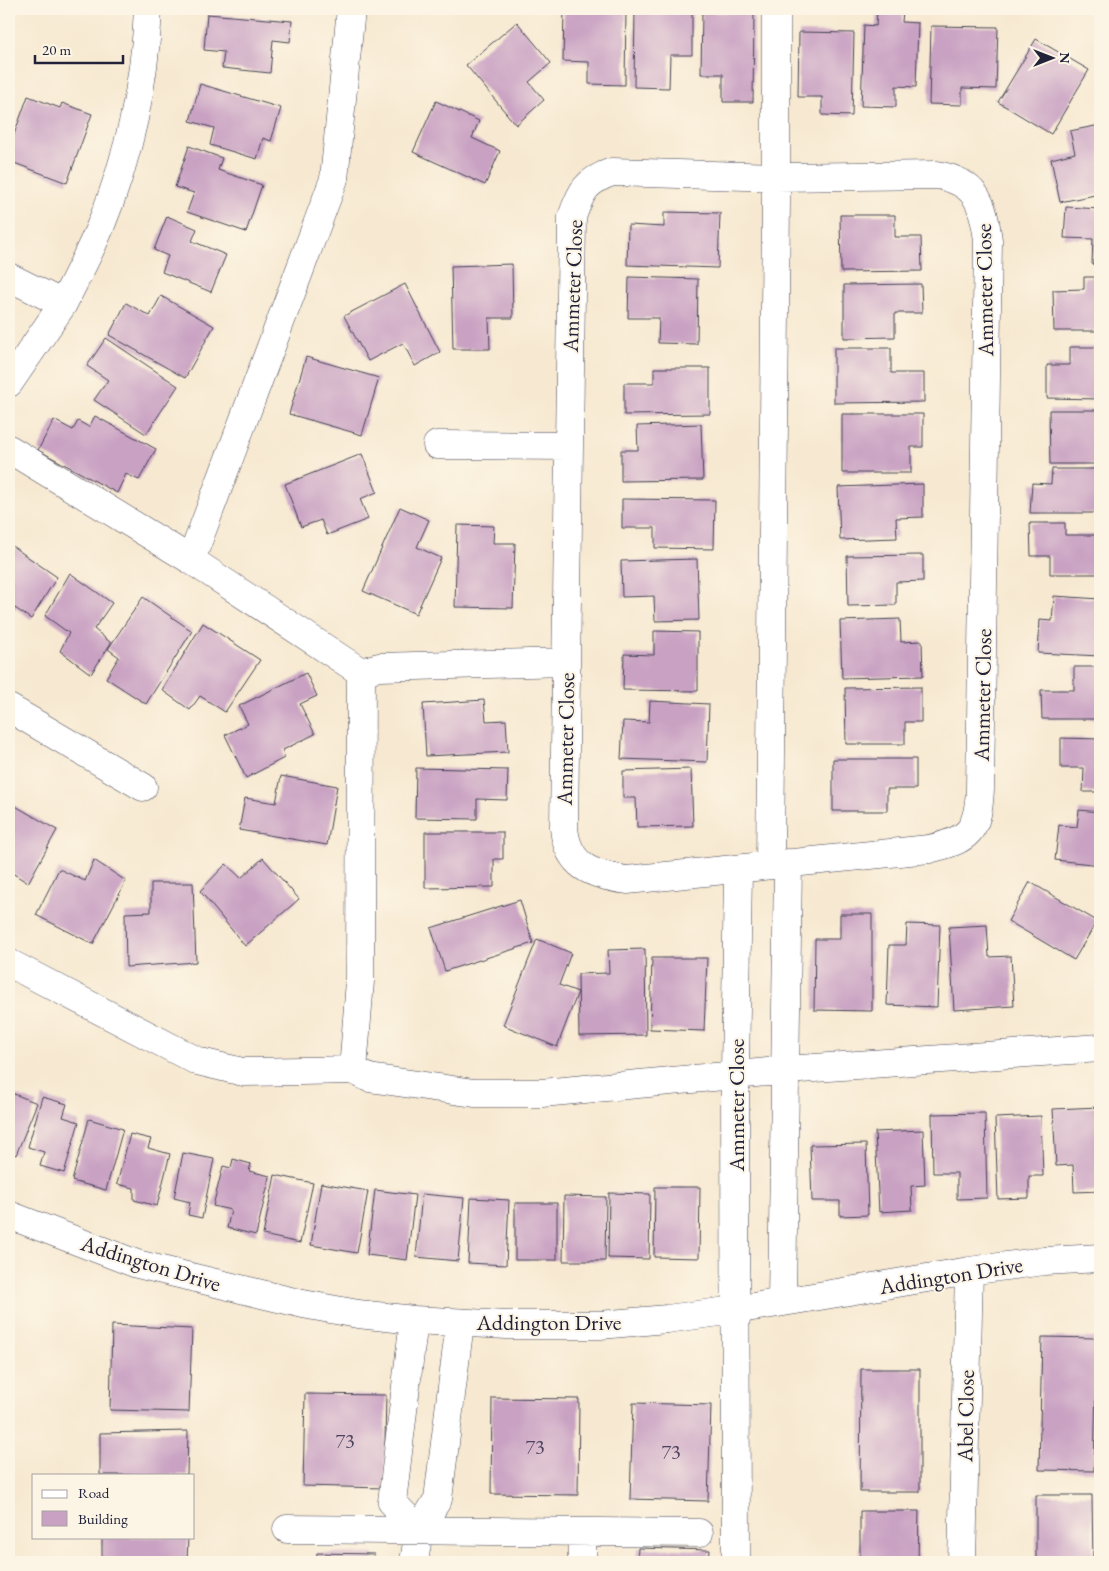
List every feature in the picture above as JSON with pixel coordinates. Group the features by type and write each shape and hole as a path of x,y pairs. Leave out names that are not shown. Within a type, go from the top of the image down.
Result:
{"street":[{"path":"9,383 63,304 101,225 131,133 142,79 148,9"},
{"path":"191,560 334,179 351,9"},
{"path":"776,9 779,864 785,1070 782,1302"},
{"name":"Ammeter Close","path":"612,172 776,177 937,175 954,178 969,188 979,202 985,220 988,240 980,789 976,821 967,833 958,840 929,849 626,880 596,874 581,866 565,843 564,828 568,446 572,217 578,199 586,186 598,177 612,172"},
{"path":"9,277 63,304"},
{"path":"436,445 568,446"},
{"path":"9,449 191,560 361,672 379,667 566,662"},
{"path":"354,1070 360,981 361,672"},
{"path":"9,708 143,786"},
{"name":"Ammeter Close","path":"736,1562 735,1075 738,869"},
{"path":"9,963 197,1061 243,1072 354,1070 370,1078 474,1093 542,1093 785,1070 1100,1048"},
{"name":"Addington Drive","path":"9,1215 129,1261 184,1276 303,1304 358,1314 460,1323 600,1325 667,1319 735,1310 969,1271 1044,1261 1100,1258"},
{"name":"Abel Close","path":"962,1562 969,1271"},
{"path":"414,1320 392,1502 418,1530"},
{"path":"414,1562 418,1530 438,1499 460,1323"},
{"path":"287,1529 700,1533"},
{"path":"582,1533 582,1562"}],"building":[{"path":"564,9 626,9 625,85 589,84 589,62 563,61"},
{"path":"635,9 692,9 692,55 670,55 669,88 634,87"},
{"path":"877,10 903,11 902,22 918,23 916,87 896,86 896,107 861,106 864,25 876,26"},
{"path":"702,12 754,13 753,102 723,102 723,74 701,74"},
{"path":"207,14 292,21 290,42 273,40 270,73 222,68 224,52 204,50"},
{"path":"517,22 551,63 529,82 544,100 516,125 466,65"},
{"path":"931,26 998,27 996,89 962,88 962,105 929,104"},
{"path":"799,32 854,33 852,116 822,115 822,97 798,97"},
{"path":"1036,39 1089,70 1051,134 998,102"},
{"path":"200,84 281,108 271,141 263,138 257,159 210,145 214,128 190,121"},
{"path":"28,96 60,108 62,103 92,114 67,183 9,161 9,148"},
{"path":"436,101 479,121 472,138 500,151 485,185 413,152"},
{"path":"1100,125 1100,194 1060,202 1051,159 1075,153 1070,131"},
{"path":"189,146 222,158 218,170 262,185 246,232 187,212 194,193 175,187"},
{"path":"1066,207 1100,209 1100,265 1092,264 1093,239 1064,238"},
{"path":"664,212 720,213 718,268 627,265 628,225 664,227"},
{"path":"840,215 895,215 895,237 921,237 922,271 841,272"},
{"path":"167,216 197,229 192,241 226,255 211,292 162,272 168,256 154,250"},
{"path":"512,264 513,318 489,318 490,349 453,349 451,266"},
{"path":"629,277 698,279 697,344 658,343 659,318 628,318"},
{"path":"1084,277 1100,277 1100,331 1054,331 1053,290 1084,289"},
{"path":"405,284 440,352 415,366 403,343 368,361 344,316"},
{"path":"921,284 922,313 895,313 895,337 844,338 844,285"},
{"path":"161,296 214,326 185,378 109,335 126,303 150,316"},
{"path":"106,338 178,386 146,434 94,400 108,380 87,366"},
{"path":"1070,347 1100,347 1100,399 1047,398 1047,365 1070,365"},
{"path":"834,348 891,348 891,373 924,373 924,402 834,403"},
{"path":"306,357 379,378 362,435 289,414"},
{"path":"654,368 710,368 710,414 624,415 624,383 654,383"},
{"path":"1049,410 1100,410 1100,464 1050,464"},
{"path":"842,414 923,414 923,447 911,447 911,473 842,473"},
{"path":"95,416 156,449 139,480 126,474 117,493 38,450 54,420 73,430 78,421 89,427"},
{"path":"701,424 703,480 621,481 621,450 638,450 637,426"},
{"path":"362,454 377,492 360,499 368,519 327,535 321,520 301,527 285,484"},
{"path":"1052,469 1100,469 1100,513 1030,513 1032,483 1051,484"},
{"path":"923,484 923,517 896,518 897,538 840,540 838,487"},
{"path":"622,499 715,500 714,549 655,548 655,528 622,528"},
{"path":"400,507 429,520 417,547 441,558 416,614 363,591"},
{"path":"1030,523 1065,523 1065,535 1100,535 1100,574 1050,574 1050,556 1031,556"},
{"path":"457,525 494,526 493,543 515,543 513,608 455,607"},
{"path":"9,544 57,577 31,619 15,608 9,618"},
{"path":"923,555 923,581 896,582 896,605 848,606 847,556"},
{"path":"697,559 699,620 655,621 654,596 622,597 621,561"},
{"path":"70,573 112,603 94,629 111,643 91,674 60,651 69,633 45,616"},
{"path":"1054,596 1100,599 1100,656 1038,653 1040,620 1052,621"},
{"path":"143,597 192,631 146,704 106,678 119,657 108,649"},
{"path":"900,619 901,642 922,641 923,676 842,678 840,621"},
{"path":"203,623 260,660 225,712 200,696 190,710 162,690"},
{"path":"654,631 698,632 698,691 623,690 624,654 654,655"},
{"path":"1074,667 1100,667 1100,719 1042,719 1041,690 1074,690"},
{"path":"306,673 317,696 300,704 315,734 283,750 284,758 246,778 225,735 248,724 239,706"},
{"path":"921,687 921,722 905,722 905,744 846,744 845,688"},
{"path":"484,700 486,721 506,720 508,752 426,756 423,704"},
{"path":"650,701 709,704 707,762 621,759 623,721 649,722"},
{"path":"1061,738 1100,739 1100,792 1083,792 1084,768 1061,768"},
{"path":"833,759 916,759 916,789 887,789 887,811 833,811"},
{"path":"416,768 508,770 507,800 477,799 477,819 415,818"},
{"path":"691,769 693,826 637,827 636,798 623,798 623,771"},
{"path":"281,776 337,786 327,845 239,830 245,798 276,803"},
{"path":"12,804 57,830 28,883 9,871 9,809"},
{"path":"1079,810 1100,812 1100,865 1055,860 1059,825 1077,827"},
{"path":"425,832 503,832 503,859 494,859 494,887 425,888"},
{"path":"263,858 299,899 245,946 200,891 226,864 241,878"},
{"path":"94,860 126,881 93,944 36,915 59,869 85,881"},
{"path":"1030,882 1097,921 1074,960 1008,921"},
{"path":"151,883 193,883 196,962 126,967 125,913 151,912"},
{"path":"520,900 533,943 445,971 431,928"},
{"path":"840,914 872,914 872,1011 814,1010 815,939 840,939"},
{"path":"907,924 940,925 937,1007 887,1005 889,945 906,945"},
{"path":"987,925 989,957 1011,956 1014,1006 954,1010 949,927"},
{"path":"537,939 571,953 559,985 578,992 557,1047 503,1025"},
{"path":"645,949 646,1035 579,1036 578,974 609,973 608,950"},
{"path":"652,958 707,958 704,1031 650,1029"},
{"path":"9,1092 37,1103 16,1155 9,1152"},
{"path":"42,1097 67,1104 63,1117 79,1122 64,1173 40,1166 44,1152 28,1147"},
{"path":"1100,1107 1100,1191 1074,1192 1073,1165 1056,1166 1053,1109"},
{"path":"985,1113 987,1198 957,1199 957,1173 933,1173 932,1114"},
{"path":"1041,1116 1043,1176 1029,1176 1029,1198 998,1199 995,1118"},
{"path":"89,1119 123,1129 106,1190 72,1181"},
{"path":"923,1130 925,1185 911,1186 912,1210 879,1212 875,1132"},
{"path":"130,1134 151,1139 148,1148 170,1154 157,1206 134,1200 134,1188 117,1184"},
{"path":"866,1144 868,1215 840,1216 840,1201 812,1201 810,1145"},
{"path":"183,1153 214,1159 202,1218 188,1215 190,1202 174,1198"},
{"path":"233,1159 251,1164 249,1171 270,1176 256,1235 227,1228 231,1210 213,1206 223,1166 231,1168"},
{"path":"275,1175 313,1183 300,1243 263,1235"},
{"path":"321,1183 368,1191 357,1253 311,1245"},
{"path":"655,1187 700,1187 699,1258 654,1257"},
{"path":"375,1190 415,1195 407,1260 367,1255"},
{"path":"609,1193 650,1194 649,1259 608,1258"},
{"path":"422,1194 464,1198 458,1261 416,1257"},
{"path":"564,1196 606,1197 605,1261 563,1261"},
{"path":"471,1198 509,1200 506,1265 468,1263"},
{"path":"515,1203 557,1203 557,1260 515,1260"},
{"path":"112,1325 192,1329 189,1412 110,1410"},
{"path":"1042,1337 1097,1338 1094,1471 1039,1470"},
{"path":"861,1369 920,1369 920,1492 860,1492"},
{"path":"305,1394 386,1395 384,1488 303,1486"},
{"path":"492,1398 579,1399 578,1495 491,1494"},
{"path":"633,1403 711,1405 708,1501 630,1499"},
{"path":"188,1431 187,1474 100,1474 100,1433"},
{"path":"9,1440 12,1440 10,1470 9,1470"},
{"path":"1036,1495 1092,1495 1093,1562 1036,1562"},
{"path":"860,1511 919,1511 918,1562 860,1562"},
{"path":"102,1538 188,1538 187,1562 102,1562"},
{"path":"638,1548 710,1550 709,1562 637,1562"},
{"path":"317,1553 374,1554 374,1562 316,1562"}]}
